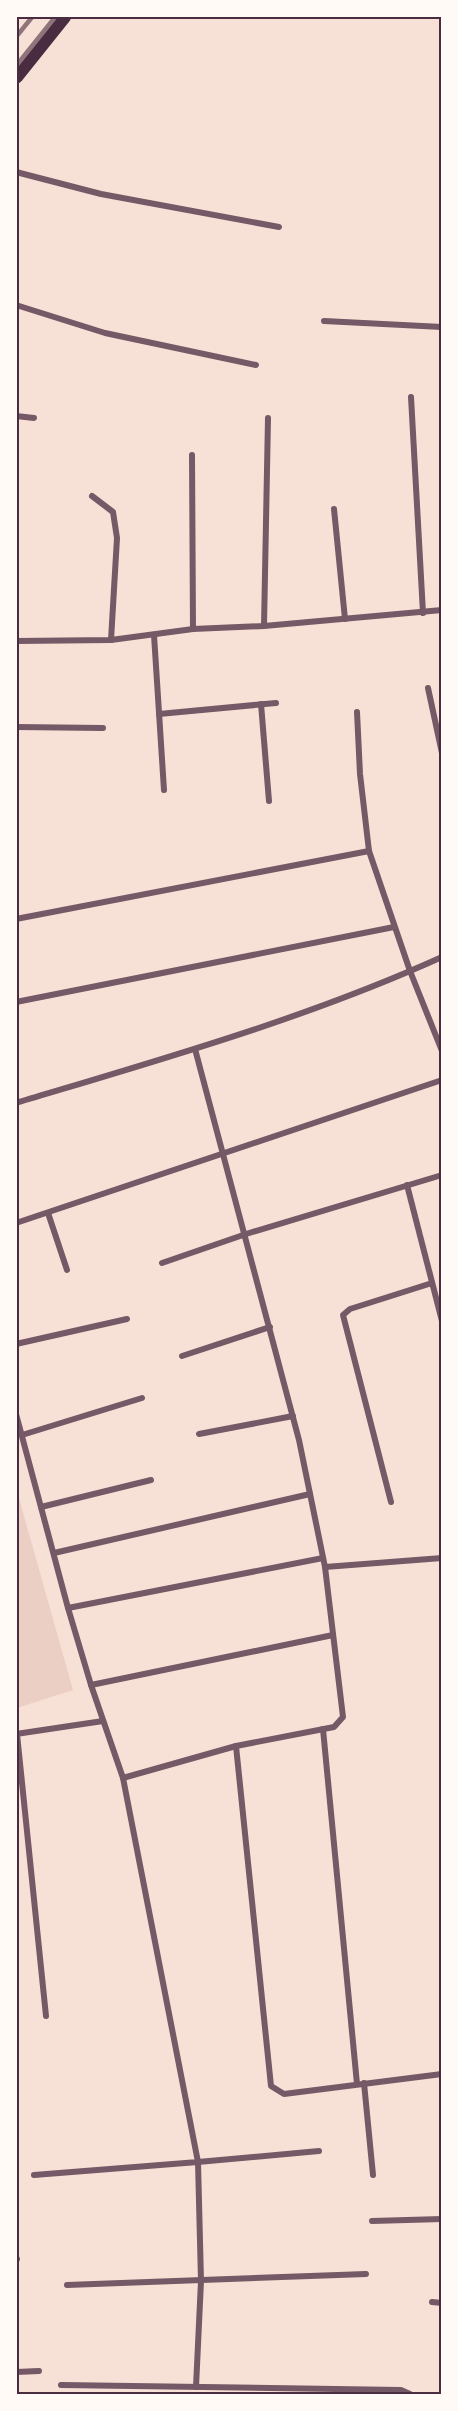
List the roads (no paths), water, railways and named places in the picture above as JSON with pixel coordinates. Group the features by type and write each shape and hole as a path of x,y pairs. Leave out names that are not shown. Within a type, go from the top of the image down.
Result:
{"highway":[{"path":"16,76 64,16"}],"street":[{"path":"16,172 101,194 279,227"},
{"path":"16,305 105,333 256,365"},
{"path":"324,321 441,327"},
{"path":"411,397 423,613"},
{"path":"16,416 34,418"},
{"path":"264,626 268,418"},
{"path":"192,455 193,629"},
{"path":"92,496 113,512 116,529 111,640"},
{"path":"334,509 345,619"},
{"path":"16,641 111,640 193,629 264,626 441,610"},
{"path":"154,635 164,790"},
{"path":"428,688 441,753"},
{"path":"159,714 276,703"},
{"path":"261,704 269,801"},
{"path":"357,712 360,774 369,851 394,927 441,1052"},
{"path":"16,727 103,728"},
{"path":"16,919 369,851"},
{"path":"16,1002 394,927"},
{"path":"16,1103 195,1049 410,971 441,957"},
{"path":"123,1778 236,1746 334,1727 343,1717 325,1567 293,1416 195,1049"},
{"path":"16,1223 441,1080"},
{"path":"162,1263 246,1234 441,1175"},
{"path":"407,1185 441,1321"},
{"path":"48,1213 67,1270"},
{"path":"391,1502 343,1315 350,1309 432,1283"},
{"path":"16,1344 127,1319"},
{"path":"182,1356 270,1327"},
{"path":"22,1435 142,1398"},
{"path":"16,1414 68,1608 91,1685 123,1778 198,2162 201,2281 196,2387"},
{"path":"200,1434 293,1416"},
{"path":"41,1507 150,1480"},
{"path":"54,1553 310,1494"},
{"path":"68,1608 323,1558"},
{"path":"325,1567 441,1558"},
{"path":"91,1685 333,1635"},
{"path":"46,2016 17,1734 103,1721"},
{"path":"323,1729 357,2084"},
{"path":"236,1746 271,2086 284,2094 441,2074"},
{"path":"364,2083 373,2175"},
{"path":"34,2175 319,2151"},
{"path":"372,2221 441,2219"},
{"path":"67,2286 366,2274"},
{"path":"432,2302 441,2303"},
{"path":"16,2372 39,2371"},
{"path":"61,2385 196,2387 234,2391 400,2390 410,2394"}],"railway":[{"path":"16,37 33,16"},
{"path":"16,66 56,16"}]}
